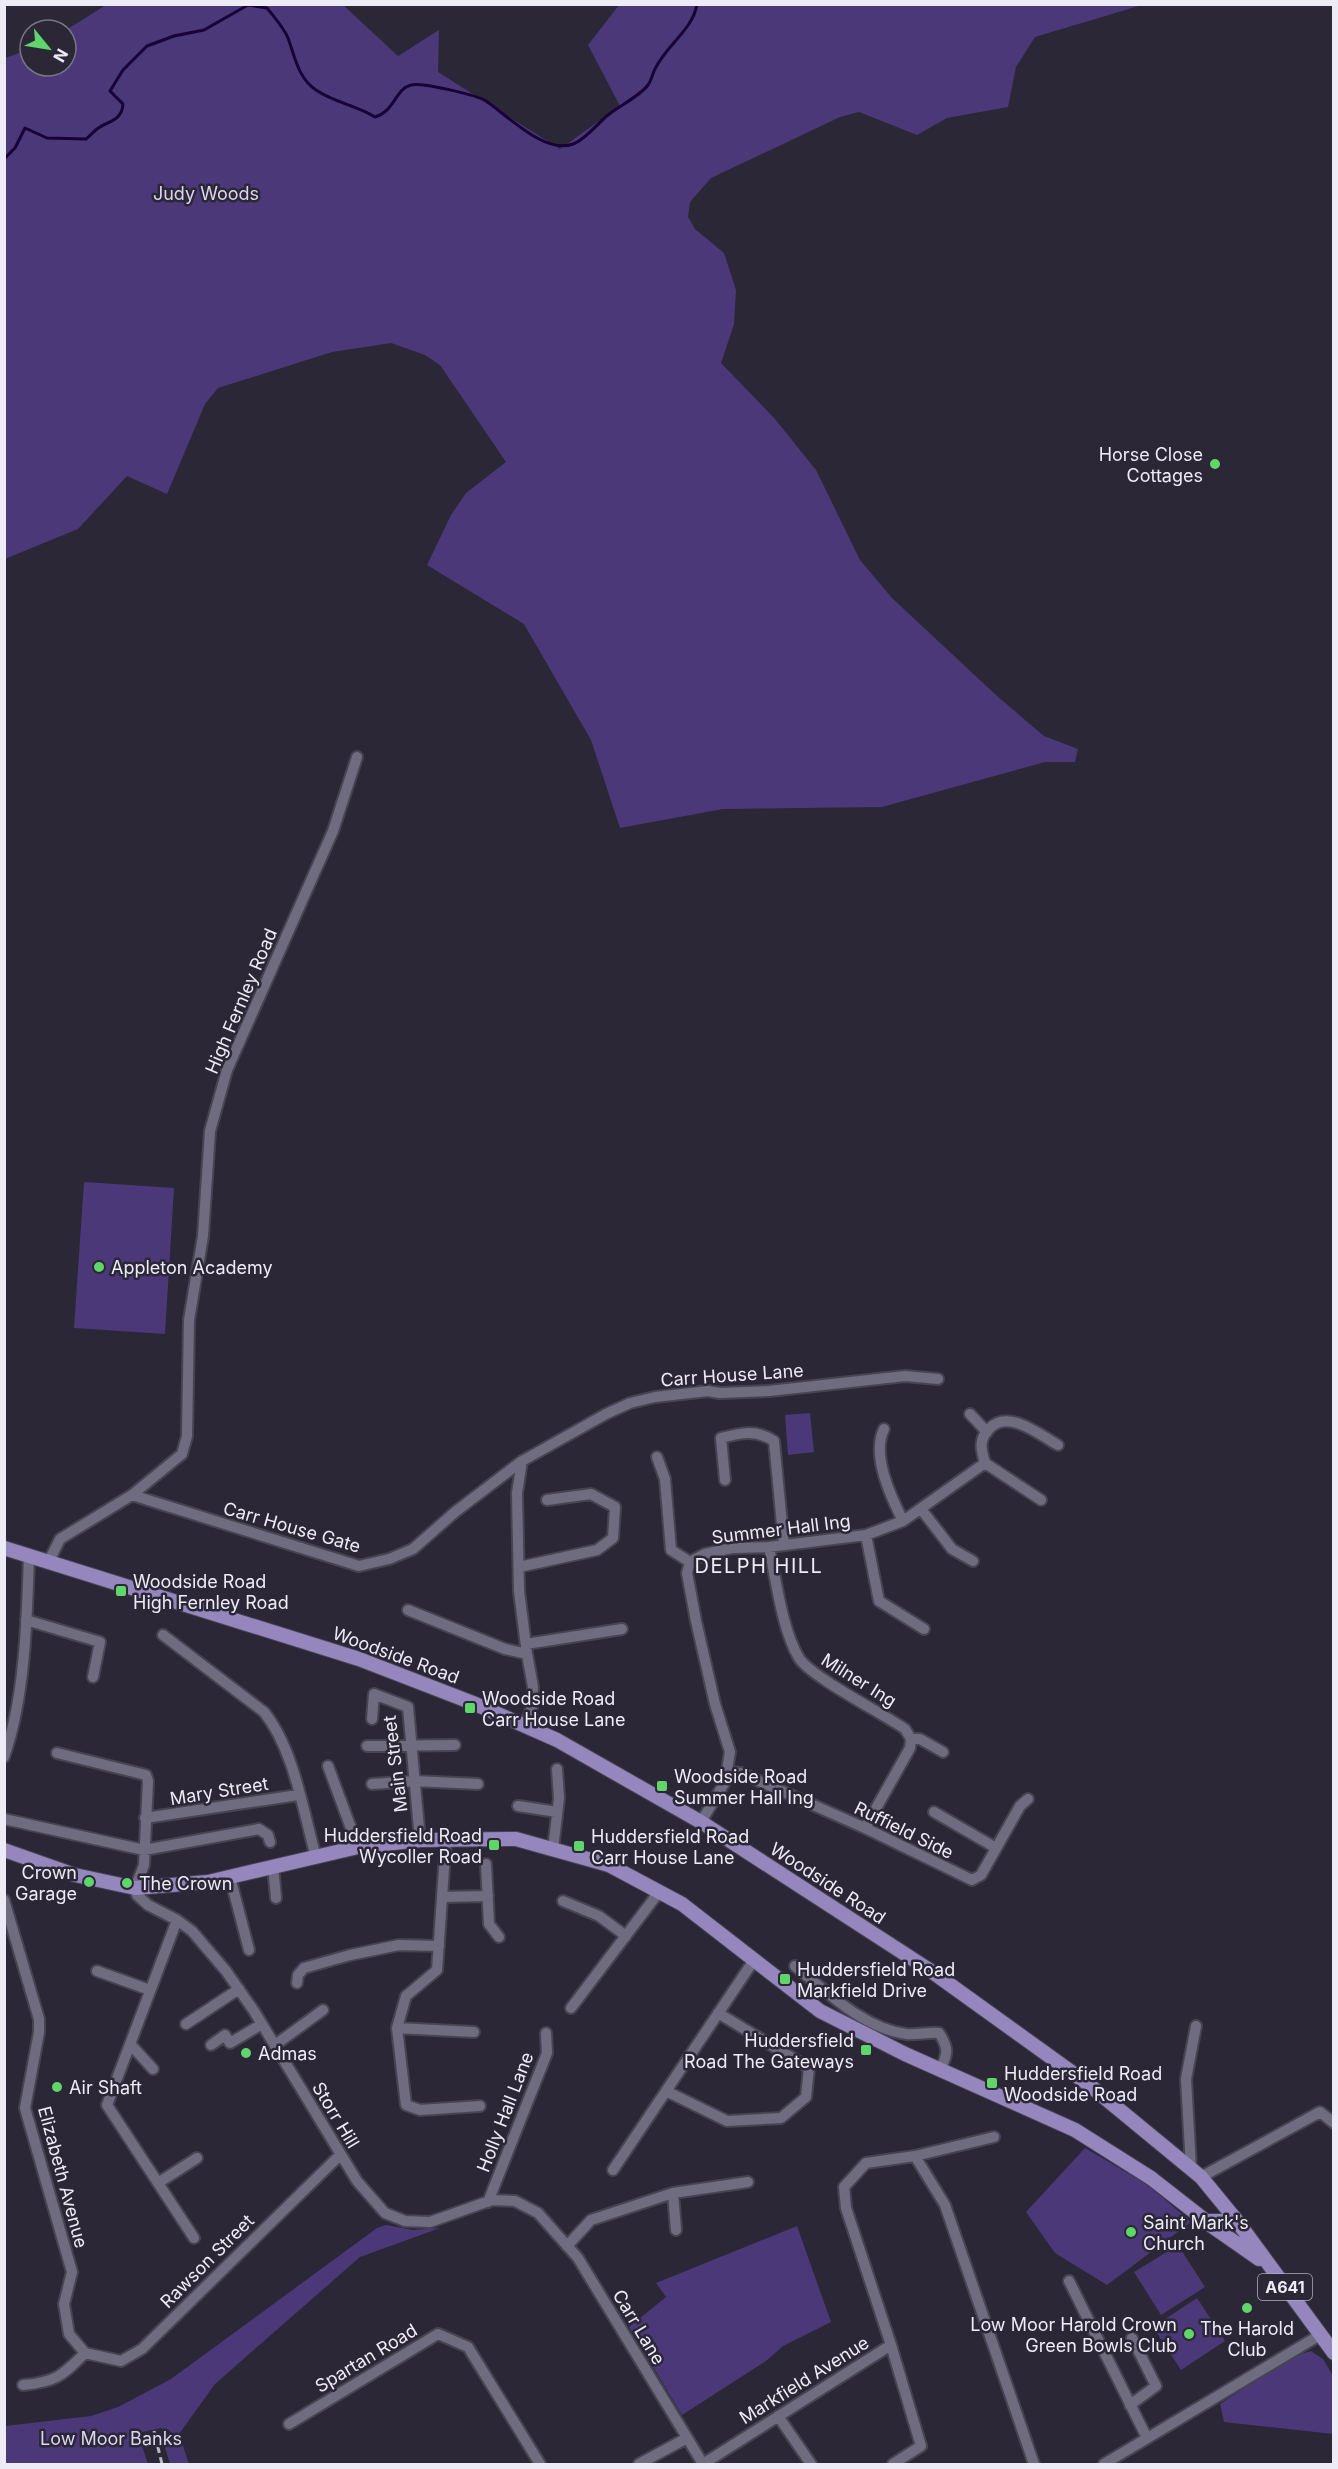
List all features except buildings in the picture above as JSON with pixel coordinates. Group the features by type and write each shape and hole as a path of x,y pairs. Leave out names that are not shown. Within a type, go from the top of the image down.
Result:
{"main road":[{"name":"Woodside Road","path":"4,1548 359,1659 557,1740 701,1822 931,1971 1088,2084 1196,2172 1237,2221"},
{"path":"4,1850 75,1875 135,1888 208,1882 358,1847 420,1839 516,1839 609,1865 682,1904 820,2011 940,2070 1075,2130 1151,2178 1271,2267"},
{"path":"1206,2221 1237,2221"},
{"name":"A641","path":"1237,2221 1334,2353"}],"street":[{"name":"High Fernley Road","path":"49,1561 60,1539 132,1495 182,1454 187,1436 189,1320 203,1236 210,1131 227,1070 333,831 357,757"},
{"name":"Carr House Lane","path":"522,1461 606,1414 630,1403 655,1397 708,1391 720,1393 769,1392 905,1376 938,1378"},
{"path":"970,1414 987,1431"},
{"path":"1041,1500 985,1463 981,1447 987,1431 997,1423 1006,1421 1015,1423 1058,1445"},
{"path":"884,1429 878,1446 892,1500 903,1521"},
{"path":"725,1480 721,1438 746,1432 765,1435 774,1441 784,1545"},
{"path":"657,1457 665,1479 671,1550 690,1562"},
{"name":"Carr House Gate","path":"132,1495 359,1566 389,1559 413,1549 455,1512 522,1461"},
{"path":"522,1461 517,1493 519,1568 526,1649 533,1687 532,1707 525,1725"},
{"name":"Summer Hall Ing","path":"701,1822 720,1793 728,1772 730,1752 715,1704 687,1573 690,1562 705,1554 732,1548 769,1547 866,1535 903,1521 985,1463"},
{"path":"519,1568 597,1550 614,1538 615,1507 591,1494 547,1500"},
{"path":"921,1509 952,1549 973,1560"},
{"path":"866,1535 879,1601 924,1629"},
{"name":"Milner Ing","path":"769,1547 783,1611 799,1658 815,1673 905,1729 910,1739"},
{"path":"4,1757 15,1729 26,1620 29,1555"},
{"path":"408,1610 505,1649 526,1649 622,1629"},
{"path":"26,1620 100,1642 93,1677"},
{"path":"163,1635 264,1712 277,1729 316,1857"},
{"name":"Main Street","path":"372,1719 374,1694 408,1707 420,1839"},
{"path":"865,1828 910,1748 910,1739 920,1740 943,1752"},
{"path":"367,1746 455,1744"},
{"path":"57,1752 146,1775 148,1781 144,1865 135,1888"},
{"path":"328,1766 358,1847"},
{"path":"553,1849 557,1812 557,1769"},
{"name":"Ruffield Side","path":"728,1772 741,1773 865,1828 972,1880 981,1875 1020,1806 1028,1799"},
{"path":"372,1784 415,1781 478,1784"},
{"name":"Mary Street","path":"145,1818 298,1795"},
{"path":"518,1806 557,1812"},
{"path":"934,1812 996,1848"},
{"path":"4,1819 144,1850 259,1829 268,1835 270,1842"},
{"path":"446,1839 437,1970 406,1996 397,2028 406,2105 420,2110 480,2106"},
{"path":"486,1864 489,1924 499,1937"},
{"path":"273,1866 276,1898"},
{"path":"230,1877 249,1950"},
{"name":"Storr Hill","path":"135,1888 140,1899 192,1931 239,1989 340,2155 357,2181 385,2213 405,2221 430,2222 488,2202 515,2201 538,2213"},
{"path":"571,2008 659,1892"},
{"path":"442,1897 488,1896"},
{"name":"Elizabeth Avenue","path":"4,1900 39,2019 39,2032 25,2108 72,2272 64,2304 69,2334 85,2353"},
{"path":"563,1901 599,1916 626,1936"},
{"path":"177,1920 107,2105 194,2238"},
{"path":"297,1983 298,1975 304,1968 350,1955 399,1945 439,1946"},
{"path":"613,2170 754,1960"},
{"path":"795,1966 844,2006 878,2025 907,2034 939,2033 947,2044 948,2055 940,2070"},
{"path":"97,1971 150,1990"},
{"path":"186,2024 239,1989"},
{"path":"275,2045 323,2010"},
{"path":"666,2091 727,2121 781,2118 806,2097 810,2068 718,2013"},
{"path":"211,2044 225,2035 230,2043 262,2024"},
{"path":"1196,2026 1186,2079 1196,2172 1320,2112 1334,2123"},
{"path":"397,2028 474,2032"},
{"name":"Holly Hall Lane","path":"488,2202 547,2053 546,2033"},
{"path":"130,2044 153,2069"},
{"path":"994,2137 915,2156 945,2205 1034,2464"},
{"name":"Rawson Street","path":"85,2353 121,2361 142,2349 340,2155"},
{"name":"Markfield Avenue","path":"703,2464 891,2345 846,2208 844,2187 866,2163 915,2156"},
{"path":"158,2183 197,2158"},
{"path":"567,2246 591,2220 673,2193 748,2182"},
{"path":"673,2193 676,2230"},
{"name":"Carr Lane","path":"538,2213 584,2268 703,2464"},
{"path":"1069,2281 1147,2439"},
{"name":"Spartan Road","path":"289,2424 438,2334 468,2347 540,2464"},
{"path":"1104,2464 1320,2335"},
{"path":"1131,2405 1156,2386 1132,2338"},
{"path":"891,2345 921,2446 893,2464"},
{"path":"23,2385 46,2383 65,2373 85,2353"},
{"path":"778,2416 811,2464"},
{"path":"639,2464 687,2438"}],"green space":[{"name":"Judy Woods","path":"106,5 343,5 398,56 439,30 438,72 560,149 620,106 588,45 619,5 1142,5 1035,37 1016,67 1008,107 947,118 917,135 859,112 840,117 711,178 690,202 688,217 695,229 724,253 736,290 734,324 721,363 775,419 816,470 860,560 892,598 997,696 1044,736 1078,749 1075,762 1045,762 882,807 723,809 620,828 591,740 524,624 427,565 451,515 466,493 506,462 440,365 425,355 391,343 332,352 218,388 205,404 167,494 127,476 78,529 5,559 5,58 18,53 18,78 78,78 78,22"},
{"path":"84,1182 174,1188 165,1334 74,1328"},
{"path":"810,1413 814,1452 788,1455 785,1415"},
{"path":"1085,2148 1148,2185 1191,2222 1107,2285 1055,2253 1026,2212"},
{"name":"Low Moor Banks","path":"386,2225 413,2230 440,2228 360,2257 215,2384 179,2434 189,2464 170,2464 163,2441 173,2435 169,2430 161,2428 142,2432 139,2437 148,2464 5,2464 5,2426 91,2416 118,2407 171,2379 377,2228"},
{"path":"797,2226 831,2322 783,2346 766,2361 682,2415 629,2327 666,2297 656,2283"},
{"name":"Low Moor Harold Crown Green Bowls Club","path":"1178,2245 1205,2287 1161,2315 1134,2272"},
{"name":"Low Moor Harold Crown Green Bowls Club","path":"1197,2298 1225,2341 1181,2370 1153,2327"},
{"path":"1311,2351 1323,2359 1333,2376 1333,2434 1224,2422 1220,2404 1292,2357"}],"waterway":[{"path":"4,159 15,148 25,128 47,138 86,139 120,114 123,104 110,91 123,70 147,46 174,36 204,30 248,5 267,8 279,23 286,34 298,67 310,85 331,98 375,117 387,110 406,87 411,85 437,87 486,101 539,139 562,146 573,144 644,89 660,60 690,22 697,4"}],"railway":[{"path":"154,2431 162,2464"}],"place":[{"name":"Horse Close Cottages","path":"1215,464"},
{"name":"Appleton Academy","path":"99,1267"},
{"name":"Woodside Road High Fernley Road","path":"121,1591"},
{"name":"Woodside Road Carr House Lane","path":"470,1708"},
{"name":"Woodside Road Summer Hall Ing","path":"662,1786"},
{"name":"Huddersfield Road Wycoller Road","path":"494,1845"},
{"name":"Huddersfield Road Carr House Lane","path":"579,1846"},
{"name":"Crown Garage","path":"89,1882"},
{"name":"The Crown","path":"127,1883"},
{"name":"Huddersfield Road Markfield Drive","path":"785,1979"},
{"name":"Huddersfield Road The Gateways","path":"866,2050"},
{"name":"Admas","path":"246,2053"},
{"name":"Huddersfield Road Woodside Road","path":"992,2083"},
{"name":"Air Shaft","path":"57,2087"},
{"name":"Saint Mark's Church","path":"1131,2232"},
{"name":"The Harold Club","path":"1247,2308"},
{"name":"Low Moor Harold Crown Green Bowls Club","path":"1189,2334"}],"district":[{"name":"DELPH HILL","path":"759,1566"}]}
